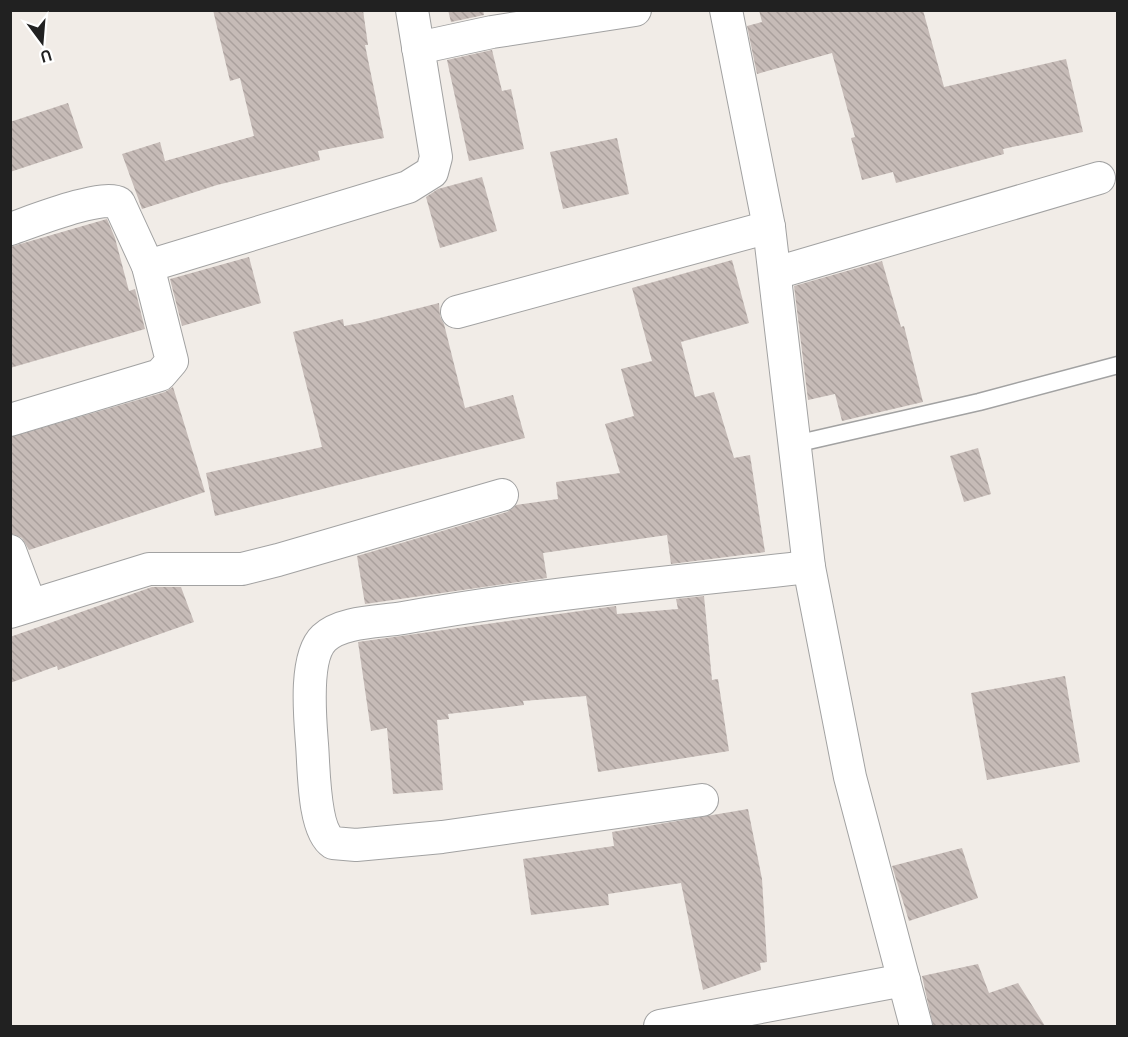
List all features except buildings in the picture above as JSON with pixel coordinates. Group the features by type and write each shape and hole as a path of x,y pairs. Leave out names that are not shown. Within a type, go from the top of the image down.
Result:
{"street":[{"path":"148,266 408,187 432,172 436,158 412,10"},
{"path":"418,48 492,32 635,10"},
{"path":"726,10 776,273 808,567 850,777 916,1026"},
{"path":"776,273 1099,178"},
{"path":"10,229 111,200 119,203 148,266 172,357 168,369 160,375 10,420"},
{"path":"457,312 769,227"},
{"path":"10,551 20,608 149,569 242,569 502,495"},
{"path":"702,800 442,837 356,845 333,843 324,834 318,808 310,686 314,657 325,637 348,627 459,608 808,567"},
{"path":"660,1026 904,980"}],"lane":[{"path":"795,444 979,402 1118,365"}]}
